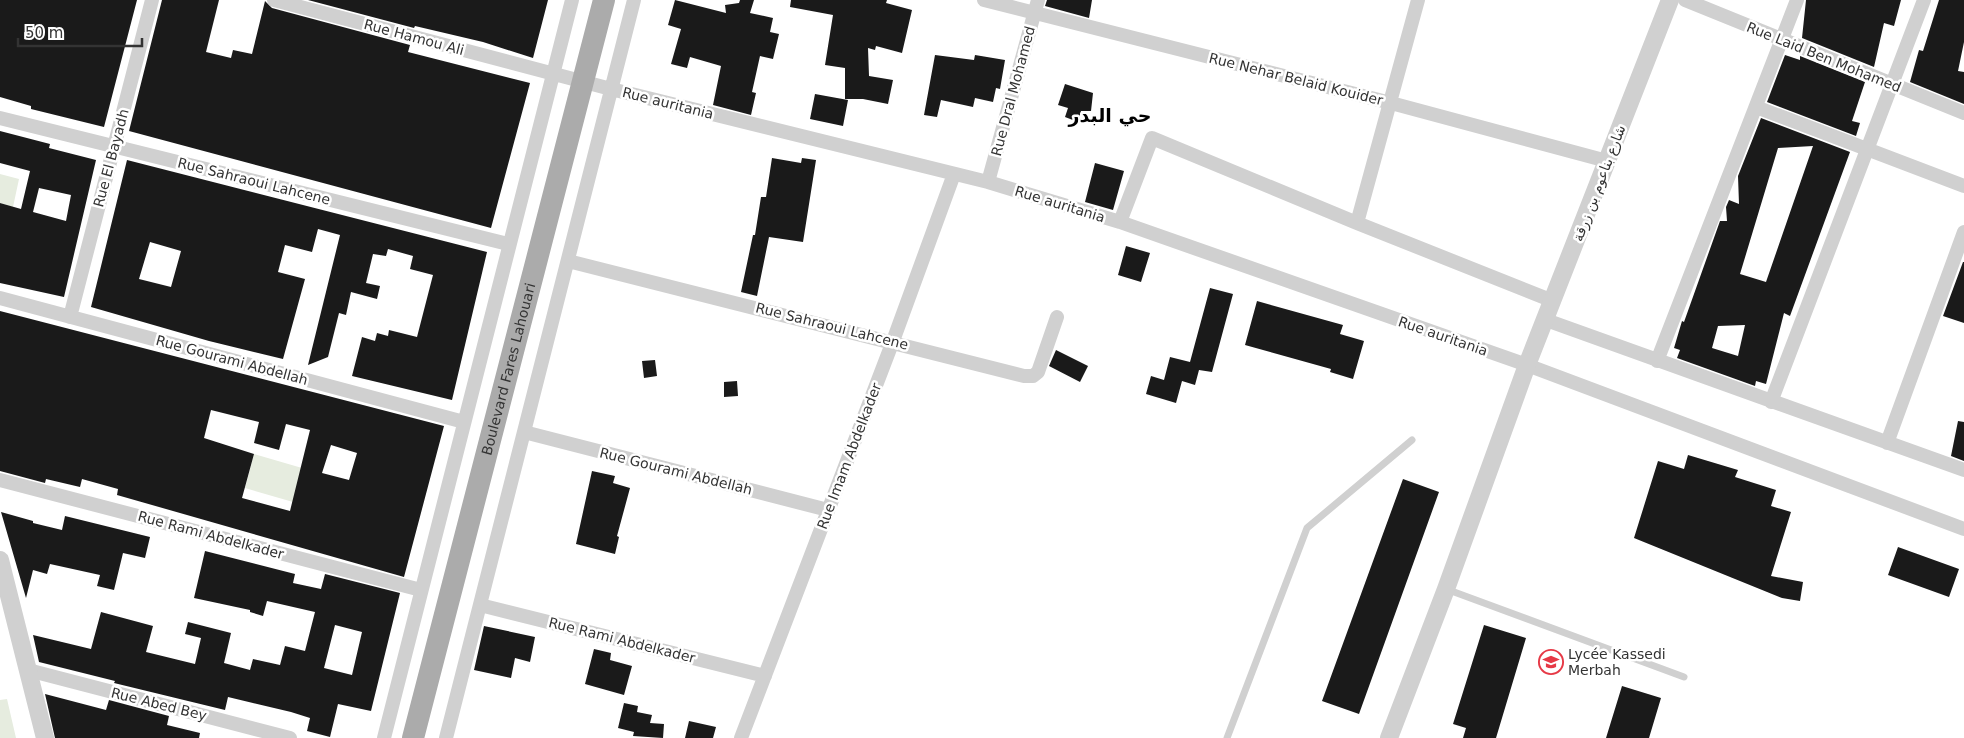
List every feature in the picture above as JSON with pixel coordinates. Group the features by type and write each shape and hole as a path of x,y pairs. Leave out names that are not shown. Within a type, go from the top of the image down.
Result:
{"main road":[{"name":"Boulevard Fares Lahouari","path":"413,738 604,0"}],"street":[{"name":"Rue El Bayadh","path":"70,317 152,0"},
{"name":"Rue Hamou Ali","path":"274,0 583,81"},
{"path":"384,738 508,244 572,0"},
{"path":"446,738 634,0"},
{"name":"Rue Nehar Belaid Kouider","path":"984,0 1036,6 1607,161"},
{"path":"1357,223 1418,0"},
{"name":"شارع بناعوم بن زرقة","path":"1389,738 1446,589 1527,365 1670,0"},
{"name":"Rue Laid Ben Mohamed","path":"1685,0 1964,113"},
{"path":"1658,361 1797,0"},
{"path":"1771,402 1924,0"},
{"name":"Rue Dral Mohamed","path":"988,182 1036,6"},
{"name":"Rue auritania","path":"583,81 988,182 1120,222 1527,365 1964,529"},
{"path":"1756,107 1964,186"},
{"name":"Rue Sahraoui Lahcene","path":"0,118 508,244"},
{"path":"1120,222 1152,138 1357,223 1553,301"},
{"name":"Rue Imam Abdelkader","path":"741,738 893,341 954,174"},
{"path":"1887,442 1964,232"},
{"name":"Rue Sahraoui Lahcene","path":"568,261 1033,376 1038,372 1057,317"},
{"name":"Rue Gourami Abdellah","path":"0,298 464,422"},
{"path":"1546,320 1964,470"},
{"name":"Rue Gourami Abdellah","path":"524,432 828,510"},
{"name":"Rue Rami Abdelkader","path":"0,480 421,590"},
{"path":"0,560 8,606 28,670 45,738"},
{"name":"Rue Rami Abdelkader","path":"480,605 765,676"},
{"name":"Rue Abed Bey","path":"28,670 290,738"}],"lane":[{"path":"1227,738 1307,528 1412,440"},
{"path":"1446,589 1684,678"}],"shaded area":[{"path":"0,174 19,179 13,207 0,203"},
{"path":"254,454 302,468 293,502 245,488"},
{"path":"7,699 16,738 0,738 0,700"}],"building":[{"path":"0,0 137,0 104,127 31,109 31,106 0,97"},
{"path":"162,0 219,0 206,52 231,58 233,50 252,54 265,1 272,8 410,45 408,52 530,83 491,228 129,131"},
{"path":"308,0 548,0 533,58 483,42 415,26 414,28"},
{"path":"675,0 726,13 725,5 739,3 740,0 754,0 750,13 773,18 770,32 779,34 773,59 760,56 752,92 756,93 751,115 713,105 721,66 690,57 687,68 671,64 681,29 668,25"},
{"path":"791,0 887,0 886,3 912,10 902,53 876,46 875,50 868,48 869,76 893,80 888,104 863,99 845,99 845,68 825,65 833,15 790,7"},
{"path":"1047,0 1092,0 1089,18 1045,6"},
{"path":"1806,0 1901,0 1894,26 1884,23 1874,67 1802,38"},
{"path":"1939,0 1964,0 1964,42 1958,71 1964,72 1964,104 1910,82 1919,50 1923,51"},
{"path":"935,55 974,60 975,55 1005,60 1000,89 996,88 993,102 975,98 973,107 941,100 937,117 924,115"},
{"path":"1785,55 1800,60 1800,56 1865,82 1852,121 1860,123 1856,136 1767,102"},
{"path":"1065,84 1093,93 1091,111 1081,111 1078,122 1065,117 1068,108 1058,105"},
{"path":"815,94 848,100 843,126 810,119"},
{"path":"1761,118 1850,152 1790,316 1784,313 1766,384 1756,381 1755,386 1677,358 1680,350 1674,348 1682,321 1684,322 1720,221 1727,221 1726,207 1729,200 1739,204 1738,176","holes":["1813,146 1766,282 1740,274 1778,148","1745,325 1738,356 1712,348 1718,326"]},
{"path":"0,131 50,144 49,148 96,160 64,297 0,283 0,203 21,209 30,171 0,163","holes":["39,188 71,195 66,221 33,212"]},
{"path":"772,158 801,163 802,158 816,160 803,242 769,237 757,296 741,292 753,235 755,235 761,197 766,197"},
{"path":"127,160 487,252 452,400 352,376 362,337 375,341 377,333 388,336 389,330 417,337 433,275 410,269 413,256 388,249 386,256 373,254 366,283 380,286 377,299 351,292 346,315 339,313 328,357 308,365 340,235 318,229 312,252 285,245 278,272 305,279 283,359 209,341 91,307","holes":["150,242 181,251 171,287 139,279"]},
{"path":"1095,163 1124,171 1113,210 1085,202"},
{"path":"1126,246 1150,253 1141,282 1118,275"},
{"path":"1964,262 1964,323 1943,316"},
{"path":"1210,288 1233,294 1212,372 1199,370 1195,385 1182,381 1176,403 1146,394 1151,376 1164,380 1170,357 1190,362"},
{"path":"1257,301 1343,325 1340,334 1364,341 1353,379 1330,372 1331,369 1245,345"},
{"path":"0,311 444,426 404,577 117,495 118,489 82,479 80,487 46,479 45,483 0,471","holes":["211,410 259,422 254,443 279,450 286,424 310,430 290,511 242,498 254,454 204,438","331,445 357,453 349,480 322,473"]},
{"path":"1056,350 1088,366 1080,382 1049,366"},
{"path":"655,360 657,376 644,378 642,361"},
{"path":"737,381 738,396 724,397 724,382"},
{"path":"1958,421 1964,422 1964,461 1951,456"},
{"path":"1688,455 1738,470 1735,477 1776,490 1771,506 1791,512 1771,576 1803,582 1800,601 1782,598 1634,538 1658,461 1684,469"},
{"path":"592,471 615,476 613,483 630,488 617,536 619,537 615,554 576,544"},
{"path":"1403,479 1439,492 1359,714 1322,701"},
{"path":"1,512 62,530 65,516 150,537 145,558 123,553 114,590 97,586 100,575 50,564 47,574 33,570 26,598"},
{"path":"1898,547 1959,569 1949,597 1888,575"},
{"path":"205,551 295,574 293,583 321,589 325,574 400,593 371,711 338,704 330,737 307,731 310,718 291,712 228,697 225,710 114,683 115,681 39,662 33,635 91,649 101,612 153,626 146,652 195,664 201,638 185,634 188,622 231,633 224,663 250,670 253,659 280,665 285,646 305,651 315,612 267,601 263,616 250,612 250,610 194,598","holes":["335,625 362,632 352,675 324,668"]},
{"path":"1484,625 1526,638 1496,738 1463,738 1466,728 1453,724"},
{"path":"484,626 535,637 530,662 515,658 511,678 474,670"},
{"path":"594,649 611,653 610,660 632,666 624,695 585,684"},
{"path":"1622,686 1661,698 1649,738 1606,738"},
{"path":"45,694 106,710 109,700 169,716 167,725 200,733 199,738 55,738"},
{"path":"624,703 638,706 637,712 652,715 650,723 664,724 663,738 633,736 634,732 618,728"},
{"path":"689,721 716,727 713,738 685,738"}],"place":[{"name":"Lycée Kassedi Merbah","path":"1551,662"}],"district":[{"name":"حي البدر","path":"1110,115"}]}
